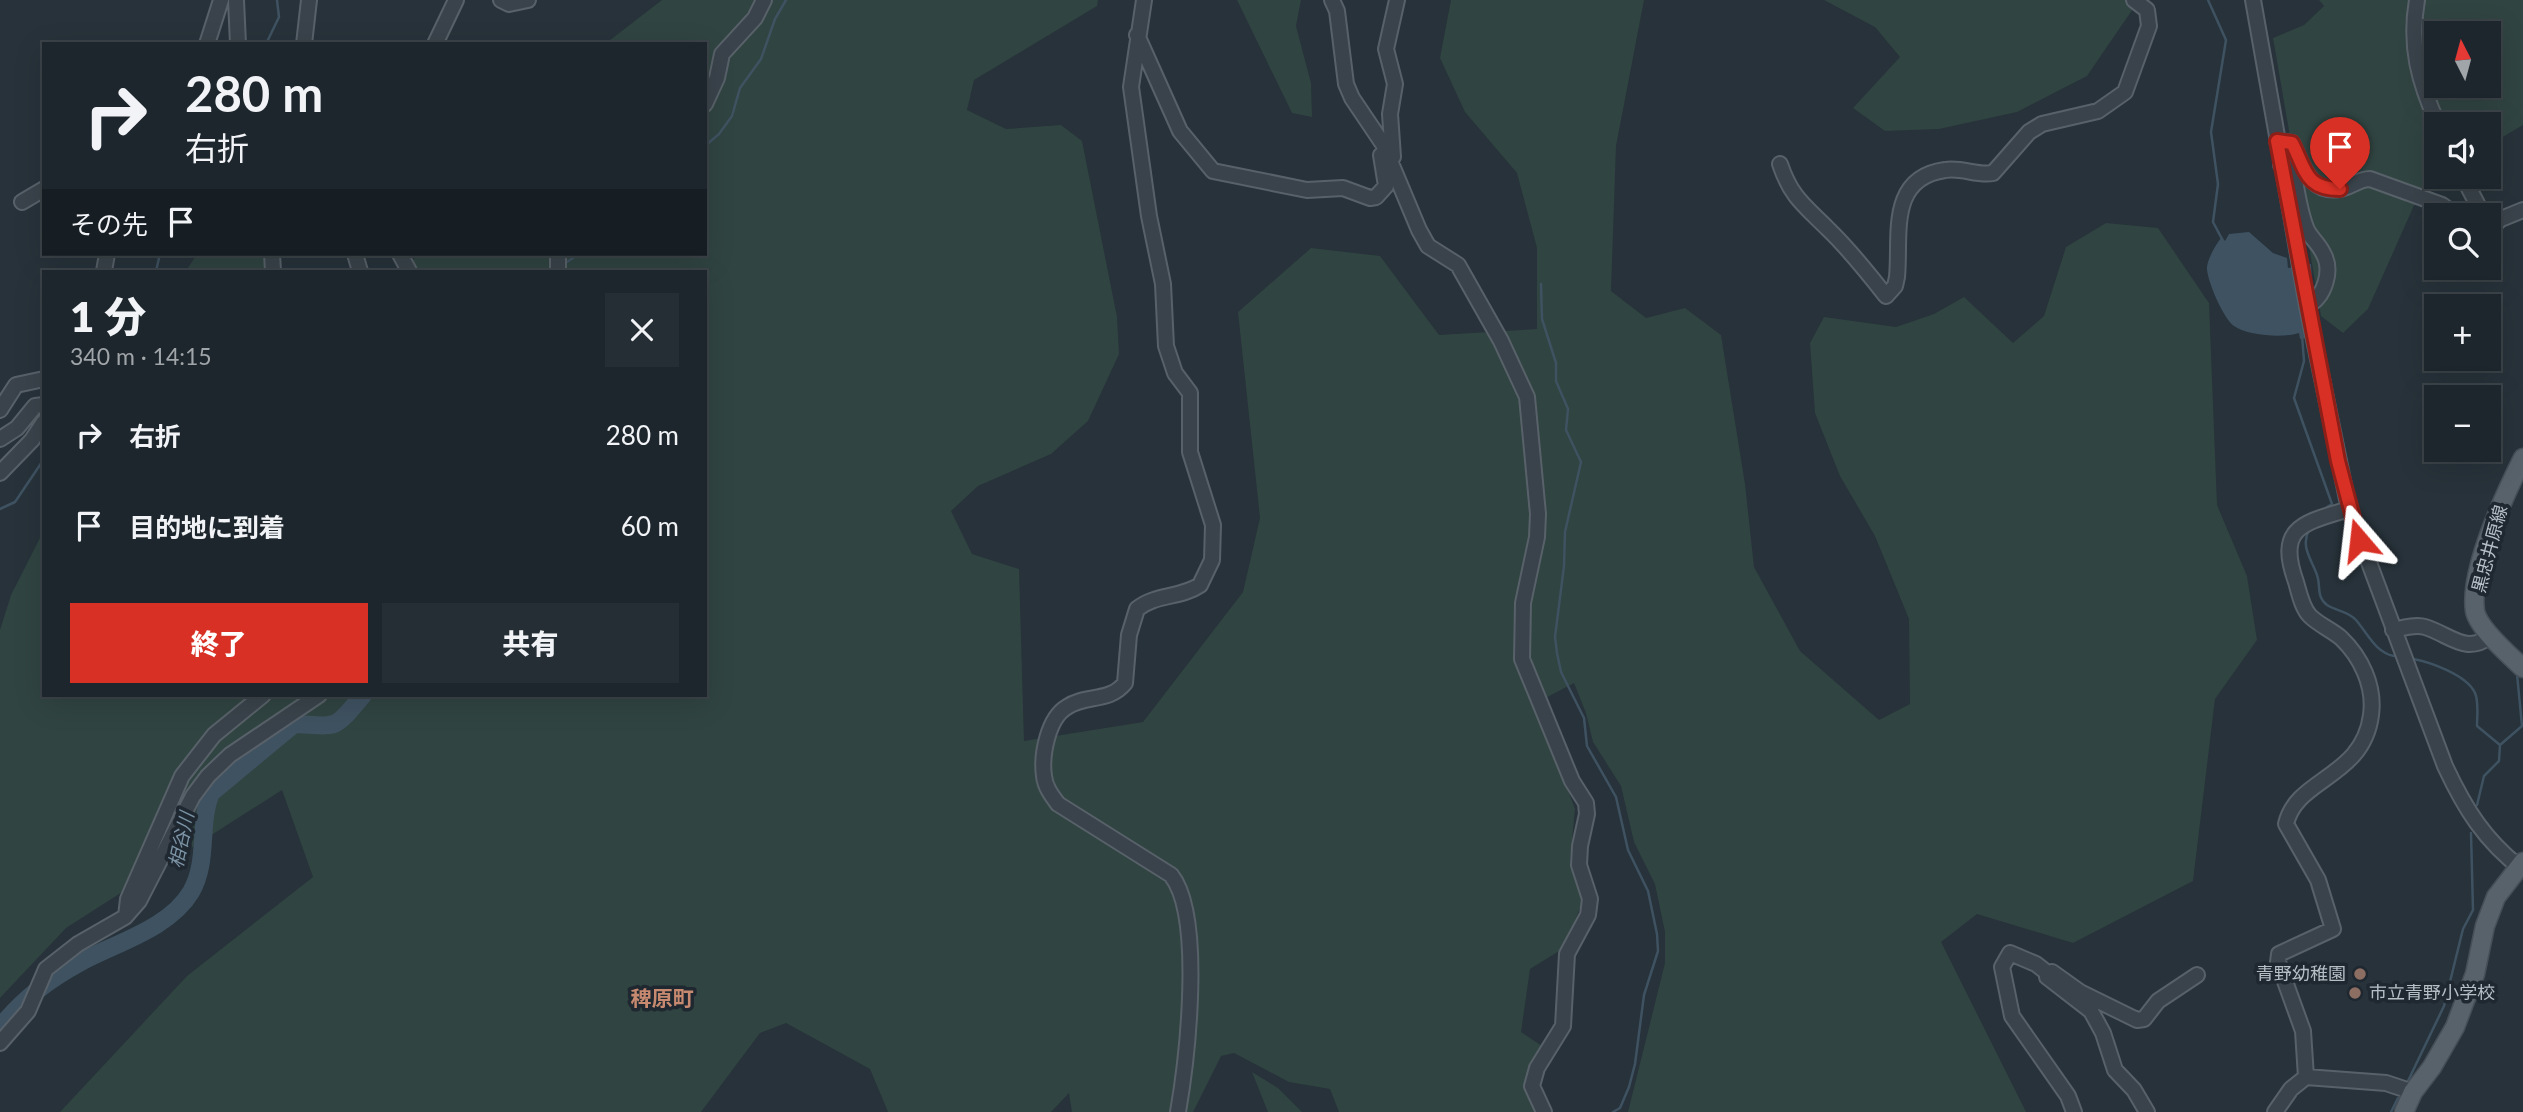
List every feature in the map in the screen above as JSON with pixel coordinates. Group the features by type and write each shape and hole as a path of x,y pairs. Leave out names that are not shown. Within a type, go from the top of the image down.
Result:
{"main road":[{"name":"黒忠井原線","path":"2523,458 2495,513 2478,580 2475,612 2491,636 2523,668"},
{"path":"2404,1112 2413,1092 2432,1067 2455,1027 2475,974 2485,926 2496,897 2522,866"}],"street":[{"path":"208,42 221,0"},
{"path":"236,0 238,42"},
{"path":"304,42 309,0"},
{"path":"436,42 456,0"},
{"path":"501,0 509,4 528,0"},
{"path":"707,100 718,78 722,54 755,18 764,0"},
{"path":"1144,0 1131,87 1149,216 1163,284 1166,346 1175,373 1190,393 1190,452 1195,477 1213,525 1214,551 1200,585 1186,592 1153,599 1137,609 1129,635 1125,683 1112,695 1069,705 1059,712 1052,725 1043,768 1048,789 1058,804 1171,875 1179,886 1189,936 1190,981 1178,1112"},
{"path":"1332,0 1337,11 1346,84 1383,144 1428,246 1458,265 1501,341 1527,397 1538,514 1537,537 1523,603 1522,659 1572,781 1586,803 1587,814 1579,865 1590,899 1588,915 1567,954 1563,1026 1537,1068 1532,1086 1544,1112"},
{"path":"1394,169 1390,114 1395,84 1386,49 1397,0"},
{"path":"1780,164 1787,185 1798,202 1829,229 1886,296 1895,286 1897,277 1897,221 1913,184 1926,175 1942,170 1993,173 2029,132 2042,124 2098,111 2125,92 2149,26 2147,10 2134,0"},
{"path":"2253,0 2307,306 2349,509 2392,630 2463,806 2483,834 2522,866"},
{"path":"2417,0 2412,36 2420,87 2432,112"},
{"path":"1137,35 1180,131 1213,171 1307,190 1343,188 1370,198 1376,197 1385,186 1380,152 1383,144"},
{"path":"2277,141 2292,143 2309,180 2318,187 2340,189 2360,179 2370,179 2436,203"},
{"path":"2281,165 2293,170 2308,231 2324,253 2327,265 2327,278 2321,291 2315,302 2307,306"},
{"path":"22,202 42,190"},
{"path":"2501,219 2523,210"},
{"path":"0,410 16,385 42,379"},
{"path":"0,439 16,428 35,405 42,405"},
{"path":"0,473 32,440 42,425"},
{"path":"2306,1077 2303,1031 2277,962 2279,954 2286,949 2333,929 2318,880 2286,824 2288,815 2302,797 2352,760 2371,718 2372,702 2365,670 2340,637 2310,616 2287,558 2293,535 2305,523 2349,509"},
{"path":"2392,630 2424,626 2453,642 2472,645 2491,636"},
{"path":"125,917 128,899 182,776 214,736 261,697"},
{"path":"0,1043 17,1026 50,965 78,944 125,917 139,901 193,796 208,776 230,755 316,697"},
{"path":"2074,1112 2068,1096 2012,1016 2002,967 2010,953 2027,959 2050,975 2048,977 2091,1011 2098,1021 2115,1070 2134,1090 2147,1112"},
{"path":"2050,975 2052,972 2080,992 2137,1020 2144,1018 2158,1001 2197,975"},
{"path":"2275,1112 2291,1088 2306,1077 2386,1083 2413,1092"}],"green space":[{"path":"662,0 1098,0 1097,6 974,80 967,110 1006,129 1061,125 1082,141 1117,317 1119,354 1088,421 1051,454 978,486 951,511 972,554 1019,569 1024,741 1143,722 1243,592 1260,518 1238,312 1311,248 1380,256 1439,335 1537,329 1537,248 1517,173 1465,112 1440,58 1451,0 1644,0 1616,146 1611,291 1646,318 1685,308 1721,335 1745,484 1754,567 1800,651 1879,720 1910,704 1909,619 1875,536 1840,476 1815,413 1810,343 1824,317 1896,327 1934,314 1964,297 2013,343 2044,316 2066,247 2106,223 2158,228 2209,303 2217,505 2247,576 2257,640 2215,699 2193,881 2073,943 1977,914 1941,942 2026,1112 1628,1112 1665,963 1665,932 1655,884 1634,842 1621,786 1593,742 1586,713 1574,683 1536,703 1575,809 1570,861 1582,903 1564,948 1530,969 1521,1032 1542,1046 1528,1072 1526,1085 1536,1112 1339,1112 1330,1089 1289,1082 1234,1053 1221,1056 1193,1112 1072,1112 1069,1093 1051,1112 888,1112 870,1069 786,1023 760,1033 701,1112 60,1112 187,976 313,877 282,790 66,928 0,998 0,630 11,595 42,534 42,697 707,697 707,270 409,270 415,256 707,256 707,42 608,42"},
{"path":"1237,0 1301,0 1296,26 1311,83 1312,117 1292,113"},
{"path":"1824,0 2139,0 2087,76 2017,112 1939,129 1885,131 1853,108 1900,57 1875,27"},
{"path":"2319,0 2523,0 2523,125 2501,138 2501,112 2424,112 2424,183 2368,309 2343,333 2321,316 2273,38 2304,25 2324,6"},
{"path":"196,256 274,256 269,270 187,270"},
{"path":"1252,1072 1278,1088 1302,1112 1268,1112"}],"water":[{"path":"2249,232 2273,253 2287,258 2288,268 2311,264 2312,283 2297,287 2306,338 2300,339 2299,333 2266,335 2248,332 2234,326 2221,308 2207,273 2209,260 2222,237 2225,241 2229,234"}],"waterway":[{"path":"267,42 279,17 277,0"},
{"path":"707,144 719,134 732,116 740,88 761,59 775,19 786,0"},
{"path":"2208,0 2226,40 2211,132 2218,184 2213,222 2222,239"},
{"path":"156,270 160,256"},
{"path":"564,264 576,256"},
{"path":"1541,284 1542,319 1556,363 1556,381 1568,409 1566,430 1581,462 1565,532 1564,566 1555,637 1557,653 1561,672 1584,718 1587,746 1616,797 1628,850 1648,891 1657,934 1658,951 1644,995 1635,1064 1620,1108 1613,1112"},
{"path":"2302,335 2304,361 2294,398 2332,504 2322,510"},
{"path":"0,509 15,502 42,462"},
{"path":"2309,530 2306,548 2324,602 2353,617 2377,647 2394,656"},
{"path":"2413,659 2447,670 2471,686 2477,701 2477,726 2500,745"},
{"path":"2477,805 2484,776 2499,761 2500,745 2522,726 2517,674"},
{"name":"相谷川","path":"0,1027 27,999 56,977 169,916 191,892 196,880 211,793 294,724 334,724 361,697"},
{"path":"2408,1081 2444,1006 2463,929 2473,910 2471,833"},
{"path":"2391,1112 2398,1098"}],"place":[{"name":"青野幼稚園","path":"2360,974"},
{"name":"市立青野小学校","path":"2355,993"}],"district":[{"name":"稗原町","path":"662,999"}],"route":[{"path":"2340,189 2318,187 2309,180 2292,143 2277,141 2338,461 2359,540"}]}
